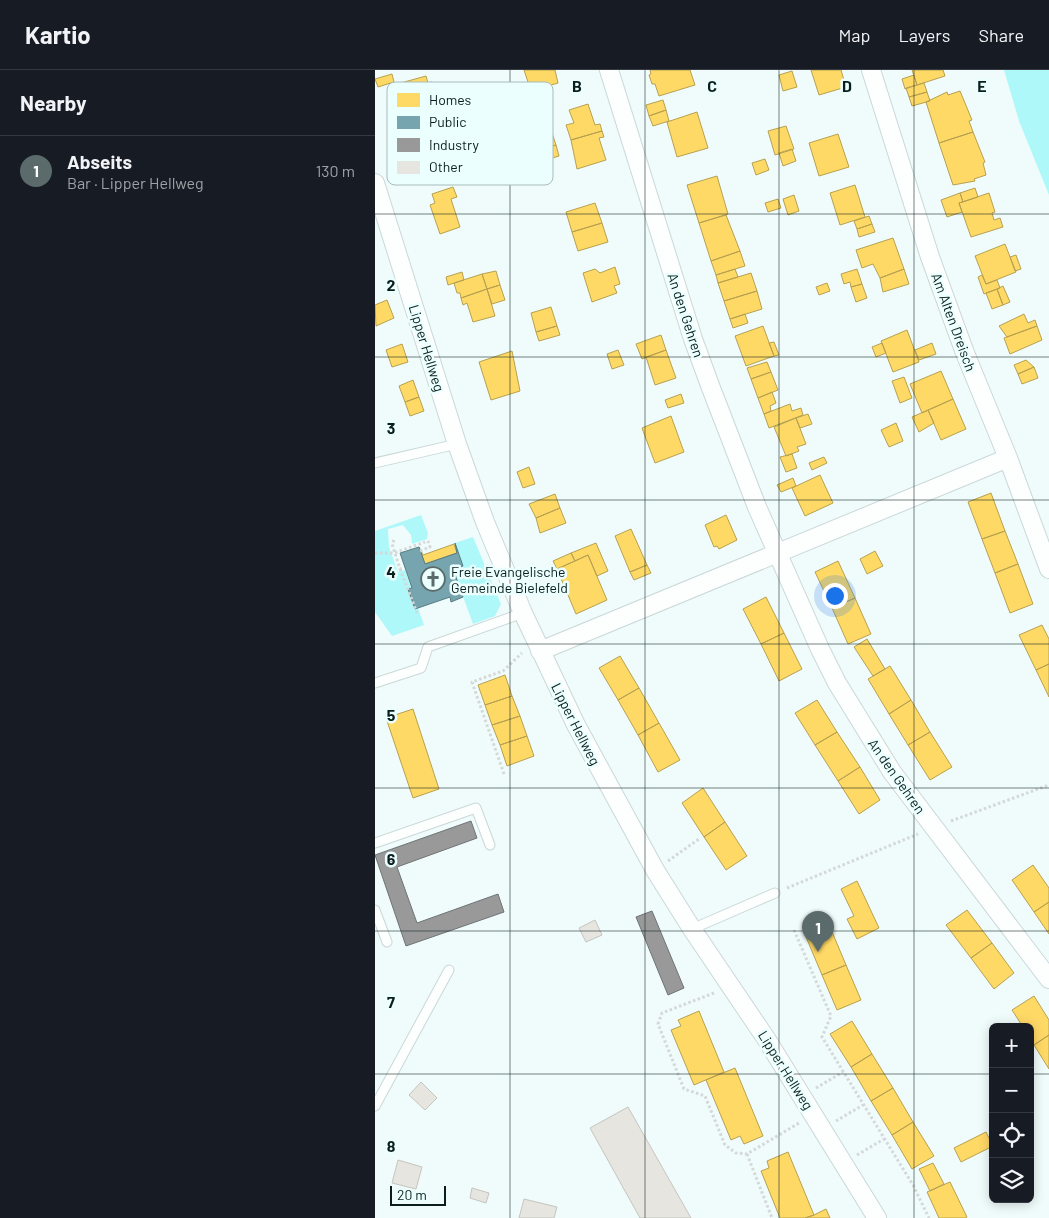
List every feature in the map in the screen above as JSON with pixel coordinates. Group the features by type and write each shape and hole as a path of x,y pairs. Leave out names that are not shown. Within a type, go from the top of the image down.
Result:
{"street":[{"name":"An den Gehren","path":"609,70 693,339 730,441 819,649 837,683 892,772 1049,979"},
{"name":"Am Alten Dreisch","path":"871,70 930,257 965,353 1008,458 1049,569"},
{"name":"Lipper Hellweg","path":"375,186 457,444 485,522 538,645 608,786 692,929 814,1114 877,1218"},
{"path":"538,645 777,554 1008,458"}],"lane":[{"path":"375,463 457,444"},
{"path":"375,683 421,668 429,647 523,613"},
{"path":"375,843 477,808 489,844"},
{"path":"692,929 775,893"},
{"path":"375,910 387,942"},
{"path":"375,1106 449,970"}],"path":[{"path":"394,540 392,544 394,553 417,613"},
{"path":"375,553 394,553 426,542 430,547 420,551"},
{"path":"400,569 405,568"},
{"path":"504,774 472,682 503,671 538,645"},
{"path":"775,893 934,828 1049,785"},
{"path":"675,856 699,839"},
{"path":"794,930 831,1016 822,1037 913,1185 929,1218"},
{"path":"731,986 662,1013 658,1024 684,1089 705,1096 725,1145 736,1153 747,1154 814,1114"},
{"path":"818,1086 843,1072"},
{"path":"839,1120 864,1105"},
{"path":"859,1154 884,1139"},
{"path":"747,1154 773,1218"}],"shaded area":[{"path":"1004,70 1049,70 1049,195 1019,121"},
{"path":"421,515 428,533 427,539 412,544 411,535 403,525 388,529 389,547 398,572 405,570 424,625 392,636 375,612 375,531"},
{"path":"473,537 501,604 495,616 473,624 453,569 463,566 455,543"}],"building: Homes":[{"path":"524,70 555,70 558,83 553,84 553,82 528,82"},
{"path":"650,70 690,70 695,85 659,96 655,84 652,84 649,75 651,74"},
{"path":"811,70 841,70 846,87 819,95"},
{"path":"912,70 943,70 945,76 917,85"},
{"path":"792,71 797,87 783,91 779,75"},
{"path":"392,74 394,82 387,82 387,84 378,87 375,79"},
{"path":"914,75 917,85 905,89 902,79"},
{"path":"426,76 428,82 404,82"},
{"path":"924,83 927,92 909,97 906,88"},
{"path":"960,91 972,120 969,121 973,132 939,143 926,102 947,92 948,95"},
{"path":"927,92 930,101 912,106 909,97"},
{"path":"663,100 666,110 649,116 646,105"},
{"path":"588,104 595,125 600,124 602,131 571,140 566,125 574,123 569,110"},
{"path":"666,110 669,121 653,126 649,116"},
{"path":"697,112 708,148 677,157 667,122"},
{"path":"786,126 794,149 775,155 768,131"},
{"path":"602,131 604,137 599,138 606,160 577,169 571,140"},
{"path":"973,132 985,162 983,163 986,175 974,179 975,181 953,185 939,143"},
{"path":"838,134 849,167 819,176 809,143"},
{"path":"556,145 559,156 553,158 553,146"},
{"path":"792,149 796,161 783,166 779,153"},
{"path":"765,159 769,170 756,175 752,163"},
{"path":"717,176 728,214 699,223 687,185"},
{"path":"855,185 865,217 840,225 830,193"},
{"path":"453,187 457,197 451,199 460,227 440,234 430,205 435,203 432,194"},
{"path":"975,188 978,197 963,202 960,193"},
{"path":"960,193 963,202 959,203 962,212 947,217 941,200"},
{"path":"989,193 995,212 992,213 994,220 1000,218 1003,227 971,237 959,203"},
{"path":"794,195 799,211 788,215 783,199"},
{"path":"778,199 781,208 768,212 765,203"},
{"path":"595,203 602,223 572,232 566,212"},
{"path":"726,215 740,251 711,261 699,223"},
{"path":"869,216 872,224 857,229 854,221"},
{"path":"602,223 608,242 578,251 572,232"},
{"path":"872,224 875,232 859,237 857,229"},
{"path":"893,238 904,269 880,278 873,264 862,268 856,250"},
{"path":"1005,244 1016,272 986,284 975,256"},
{"path":"740,251 745,266 716,275 711,261"},
{"path":"1016,255 1021,269 1015,271 1010,257"},
{"path":"615,267 620,284 614,286 617,293 592,302 583,273 595,269 600,273"},
{"path":"735,269 738,277 718,283 716,275"},
{"path":"857,269 862,284 851,287 850,282 844,284 841,274"},
{"path":"904,269 909,284 883,292 880,278"},
{"path":"496,271 500,285 487,289 482,274"},
{"path":"462,272 464,280 448,285 446,277"},
{"path":"751,273 757,291 724,301 718,283"},
{"path":"482,274 487,289 461,298 460,293 457,293 454,283"},
{"path":"982,275 986,284 997,280 1000,288 984,294 978,277"},
{"path":"827,283 830,291 819,295 816,287"},
{"path":"862,284 867,298 856,302 851,287"},
{"path":"500,285 505,300 492,304 487,289"},
{"path":"1003,286 1010,302 1003,305 997,289"},
{"path":"487,289 495,316 473,322 467,303 463,305 461,298"},
{"path":"997,289 1003,305 992,309 986,293"},
{"path":"757,291 762,309 730,319 724,301"},
{"path":"387,300 394,318 376,326 375,305"},
{"path":"551,307 557,326 536,332 531,313"},
{"path":"745,314 748,323 733,328 730,319"},
{"path":"1024,314 1028,323 1035,320 1037,326 1007,337 999,326"},
{"path":"557,326 560,335 539,341 536,332"},
{"path":"763,326 774,356 746,366 735,336"},
{"path":"1037,326 1042,340 1010,354 1004,338"},
{"path":"907,330 919,362 893,372 881,341"},
{"path":"661,335 666,350 642,359 636,344"},
{"path":"774,342 779,355 774,356 769,343"},
{"path":"882,343 886,353 876,357 872,347"},
{"path":"932,343 936,354 919,360 915,350"},
{"path":"402,344 408,362 392,367 386,350"},
{"path":"618,350 624,365 612,369 607,354"},
{"path":"666,350 676,378 655,385 646,357"},
{"path":"512,351 520,391 491,400 479,362"},
{"path":"1026,360 1034,367 1018,374 1014,365"},
{"path":"767,362 771,372 751,379 747,368"},
{"path":"1034,367 1038,378 1022,384 1018,374"},
{"path":"941,371 953,399 922,413 910,384"},
{"path":"771,372 778,390 758,398 751,379"},
{"path":"904,377 912,398 900,403 892,381"},
{"path":"413,380 419,397 405,402 399,386"},
{"path":"772,392 776,403 770,406 771,411 764,414 758,398"},
{"path":"681,394 684,403 668,408 665,400"},
{"path":"419,397 424,411 410,416 405,402"},
{"path":"953,399 966,429 941,440 928,410"},
{"path":"790,404 792,411 801,408 803,415 769,428 764,414"},
{"path":"928,410 934,423 919,432 912,417"},
{"path":"808,414 812,424 800,428 796,418"},
{"path":"671,416 684,452 655,463 642,428"},
{"path":"796,418 806,444 797,447 799,451 786,456 774,427"},
{"path":"896,423 903,441 889,447 881,430"},
{"path":"792,454 797,468 786,472 780,457"},
{"path":"824,457 827,463 812,470 809,463"},
{"path":"529,467 535,484 523,488 517,472"},
{"path":"820,475 833,503 805,516 792,488"},
{"path":"793,478 796,486 781,492 777,485"},
{"path":"991,493 1005,531 982,539 968,502"},
{"path":"555,494 560,508 536,518 529,504"},
{"path":"560,508 566,523 540,533 536,518"},
{"path":"726,515 737,540 719,549 717,546 714,547 705,525"},
{"path":"631,529 647,565 630,572 615,536"},
{"path":"1005,531 1018,564 995,573 982,539"},
{"path":"596,543 608,571 597,576 588,555 575,561 571,553"},
{"path":"454,544 457,553 425,564 419,547 423,555"},
{"path":"875,551 883,566 867,574 860,559"},
{"path":"571,553 575,561 557,569 553,561"},
{"path":"588,555 607,600 576,614 557,569"},
{"path":"838,561 855,598 832,608 815,572"},
{"path":"1018,564 1033,604 1010,613 995,573"},
{"path":"647,565 651,573 634,580 630,572"},
{"path":"766,597 784,633 761,644 743,609"},
{"path":"855,598 871,634 848,644 832,608"},
{"path":"1042,625 1049,639 1049,664 1036,670 1019,635"},
{"path":"784,633 802,669 779,681 761,644"},
{"path":"867,639 885,669 873,676 854,647"},
{"path":"620,656 639,688 618,700 599,668"},
{"path":"1049,664 1049,697 1036,670"},
{"path":"890,666 911,700 889,714 868,679"},
{"path":"505,675 512,696 485,705 478,685"},
{"path":"639,688 659,723 638,735 618,700"},
{"path":"512,696 520,716 492,725 485,705"},
{"path":"817,700 837,732 815,745 795,713"},
{"path":"911,700 930,732 908,745 889,714"},
{"path":"413,709 439,789 413,798 386,718"},
{"path":"520,716 527,736 500,745 492,725"},
{"path":"659,723 680,760 658,772 638,735"},
{"path":"837,732 860,767 838,781 815,745"},
{"path":"930,732 952,767 930,780 908,745"},
{"path":"527,736 534,756 507,766 500,745"},
{"path":"860,767 880,800 859,814 838,781"},
{"path":"703,788 725,822 704,837 682,803"},
{"path":"725,822 747,856 726,870 704,837"},
{"path":"1033,865 1049,888 1049,902 1034,912 1012,880"},
{"path":"857,881 879,928 857,939 847,919 854,916 841,889"},
{"path":"1049,902 1049,934 1034,912"},
{"path":"967,910 992,943 971,958 946,925"},
{"path":"830,927 846,965 822,975 806,937"},
{"path":"992,943 1014,973 994,989 971,958"},
{"path":"846,965 861,1000 837,1010 822,975"},
{"path":"1034,996 1049,1020 1049,1035 1034,1045 1034,1023 1020,1023 1012,1010"},
{"path":"699,1011 724,1072 694,1085 671,1030 681,1026 678,1020"},
{"path":"852,1021 872,1054 851,1067 830,1034"},
{"path":"1049,1035 1049,1069 1034,1045"},
{"path":"872,1054 893,1088 871,1101 851,1067"},
{"path":"735,1068 763,1136 744,1144 740,1136 731,1140 706,1080"},
{"path":"893,1088 913,1122 892,1135 871,1101"},
{"path":"913,1122 934,1156 912,1169 892,1135"},
{"path":"986,1132 989,1138 989,1148 961,1162 954,1148"},
{"path":"788,1152 814,1215 805,1218 780,1218 761,1171 769,1168 767,1161"},
{"path":"933,1163 944,1184 930,1191 919,1169"},
{"path":"950,1182 967,1217 965,1218 939,1218 927,1192"},
{"path":"826,1209 830,1218 805,1218 814,1215"}],"building: Public":[{"name":"Freie Evangelische Gemeinde Bielefeld","path":"455,543 463,566 453,569 463,597 451,602 450,597 415,609 408,589 412,588 400,553 419,547 425,564 457,553"}],"building: Industry":[{"path":"471,821 477,838 397,867 417,923 498,894 504,912 406,946 375,855"},
{"path":"652,911 684,988 668,995 636,917"}],"building: Other":[{"path":"595,920 602,935 586,942 579,928"},
{"path":"421,1082 437,1098 425,1110 409,1095"},
{"path":"628,1107 691,1218 640,1218 590,1128"},
{"path":"398,1160 422,1167 416,1189 392,1183"},
{"path":"472,1188 489,1193 486,1203 470,1198"},
{"path":"524,1199 557,1207 554,1218 519,1218"}],"place":[{"name":"Freie Evangelische Gemeinde Bielefeld","path":"433,579"},
{"name":"Abseits","path":"818,952"}]}
